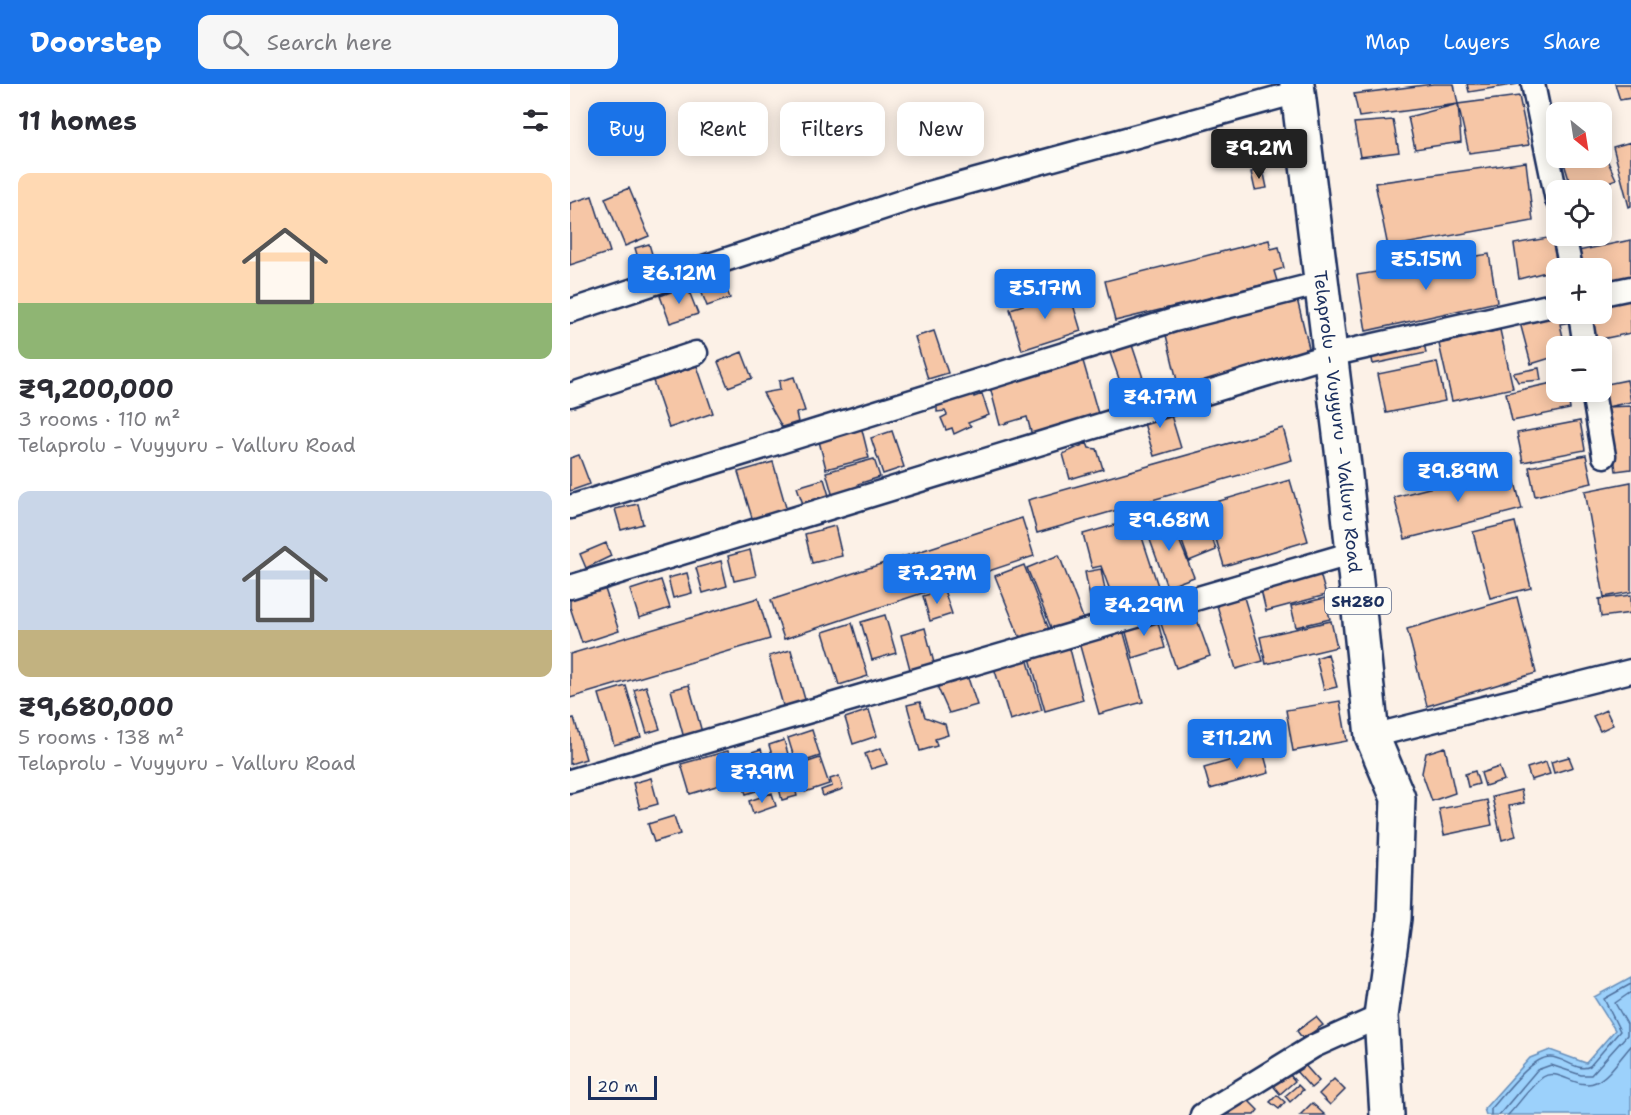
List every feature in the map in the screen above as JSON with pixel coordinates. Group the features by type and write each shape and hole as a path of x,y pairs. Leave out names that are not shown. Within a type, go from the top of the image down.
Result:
{"main road":[{"name":"Telaprolu - Vuyyuru - Valluru Road","path":"1298,88 1353,553 1372,736 1398,798 1394,918 1381,1016 1387,1115"}],"street":[{"path":"1533,84 1553,180"},
{"path":"570,311 926,194 1298,88"},
{"path":"570,507 1174,320 1321,283"},
{"path":"1612,292 1631,288"},
{"path":"570,587 1330,355 1546,306"},
{"path":"570,395 696,353"},
{"path":"1595,402 1604,456"},
{"path":"570,781 1353,553"},
{"path":"1372,736 1631,671"},
{"path":"1202,1115 1314,1046 1381,1016"}],"water":[{"path":"1631,977 1631,1115 1486,1115 1484,1109 1530,1058 1550,1050 1586,1063 1615,1030 1594,997"}],"building":[{"path":"1433,84 1454,84 1458,104 1359,117 1354,94"},
{"path":"1467,84 1518,84 1469,92"},
{"path":"1615,84 1631,84 1631,98 1620,100"},
{"path":"1519,96 1529,145 1469,153 1458,104"},
{"path":"1458,104 1461,142 1415,149 1408,117"},
{"path":"1393,120 1399,152 1360,157 1354,123"},
{"path":"1631,142 1631,206 1629,207 1613,147"},
{"path":"1273,144 1276,159 1244,166 1241,151"},
{"path":"1526,162 1533,221 1388,247 1375,183"},
{"path":"1565,168 1611,168 1616,179 1612,181 1569,180"},
{"path":"1263,169 1267,188 1255,190 1251,172"},
{"path":"629,188 649,236 625,246 605,198"},
{"path":"592,196 610,252 570,265 570,203"},
{"path":"1546,238 1546,246 1555,246 1558,258 1546,258 1546,272 1519,279 1514,244"},
{"path":"1269,240 1271,249 1279,247 1284,268 1274,271 1277,281 1115,321 1105,281"},
{"path":"1631,240 1631,279 1612,284 1612,258 1579,258 1578,251 1612,246 1612,244"},
{"path":"649,244 658,274 644,278 635,248"},
{"path":"1489,254 1497,302 1366,331 1357,275"},
{"path":"721,274 730,298 707,306 698,283"},
{"path":"687,286 698,314 670,323 660,296"},
{"path":"1069,291 1081,331 1022,350 1010,309"},
{"path":"1630,296 1631,333 1612,337 1591,336 1588,324 1612,324 1612,300"},
{"path":"1297,299 1311,356 1180,393 1165,331"},
{"path":"1546,315 1546,324 1560,324 1563,336 1546,336 1546,359 1531,364 1519,319"},
{"path":"1500,330 1513,388 1452,401 1439,344"},
{"path":"934,331 948,373 928,379 915,337"},
{"path":"1423,337 1426,353 1373,364 1370,349"},
{"path":"1132,345 1151,402 1130,410 1110,353"},
{"path":"742,352 752,378 728,387 718,362"},
{"path":"1083,361 1101,424 1034,443 1027,417 1000,425 990,387"},
{"path":"1437,362 1445,401 1386,413 1378,374"},
{"path":"697,366 713,413 669,428 653,381"},
{"path":"1539,368 1541,380 1518,382 1513,373"},
{"path":"794,377 805,411 796,413 798,422 782,427 763,393 780,390 779,381"},
{"path":"1627,380 1631,402 1607,407 1606,402 1612,402 1612,383"},
{"path":"1546,384 1546,402 1569,402 1570,409 1512,421 1506,393"},
{"path":"973,392 974,397 982,394 989,415 968,423 971,426 954,434 952,428 946,430 941,418 947,415 945,411 937,412 937,404"},
{"path":"1167,402 1181,448 1154,456 1140,410"},
{"path":"1631,406 1631,469 1616,471 1607,407"},
{"path":"1580,421 1585,450 1523,462 1517,433"},
{"path":"861,426 869,458 826,469 818,437"},
{"path":"1283,428 1292,460 1037,533 1028,500"},
{"path":"892,431 904,467 883,474 871,438"},
{"path":"1087,443 1089,448 1097,449 1103,469 1070,479 1063,454"},
{"path":"579,455 590,484 570,491 570,458"},
{"path":"1586,455 1592,483 1535,496 1529,467"},
{"path":"874,459 880,477 858,484 860,489 833,497 826,472"},
{"path":"773,462 787,511 753,521 738,472"},
{"path":"1511,467 1522,509 1405,539 1394,497"},
{"path":"824,479 830,499 804,507 797,487"},
{"path":"1290,480 1308,541 1224,566 1206,505"},
{"path":"1631,482 1631,592 1604,597 1585,491"},
{"path":"638,504 643,524 621,530 615,509"},
{"path":"1203,508 1216,550 1189,561 1174,519"},
{"path":"1170,517 1194,577 1167,587 1145,526"},
{"path":"1022,518 1034,556 784,639 771,600"},
{"path":"1136,519 1159,589 1114,601 1101,566 1092,568 1083,534"},
{"path":"1515,522 1531,588 1490,598 1473,532"},
{"path":"835,526 842,556 812,563 805,534"},
{"path":"606,543 611,556 586,568 580,554"},
{"path":"750,550 756,576 734,581 728,556"},
{"path":"1059,555 1085,623 1054,635 1027,568"},
{"path":"721,561 727,586 703,593 696,568"},
{"path":"1024,565 1050,632 1022,643 995,576"},
{"path":"1101,569 1108,605 1092,608 1085,572"},
{"path":"1319,570 1326,595 1266,611 1260,586"},
{"path":"687,573 692,593 673,598 668,578"},
{"path":"661,580 670,608 639,618 630,590"},
{"path":"603,583 619,631 582,643 570,607 570,594"},
{"path":"944,590 952,614 930,621 923,596"},
{"path":"1243,594 1263,661 1236,669 1216,602"},
{"path":"1631,595 1631,613 1601,617 1599,599"},
{"path":"1517,597 1536,673 1427,706 1407,629"},
{"path":"758,598 770,639 570,698 570,654"},
{"path":"1325,598 1330,619 1296,627 1291,606"},
{"path":"1191,603 1210,656 1176,668 1158,615"},
{"path":"885,615 896,653 872,660 861,622"},
{"path":"1156,616 1165,648 1133,658 1124,625"},
{"path":"1331,621 1337,647 1266,664 1260,637"},
{"path":"852,623 868,676 839,685 823,632"},
{"path":"1122,626 1143,702 1099,714 1078,639"},
{"path":"925,628 935,667 911,673 901,635"},
{"path":"1068,641 1083,700 1045,711 1028,651"},
{"path":"791,650 806,703 784,709 769,656"},
{"path":"1025,651 1042,710 1010,720 992,661"},
{"path":"1328,654 1337,687 1324,690 1316,658"},
{"path":"967,675 977,705 949,713 937,686"},
{"path":"689,685 703,736 685,742 671,690"},
{"path":"626,686 641,737 614,745 599,694"},
{"path":"646,686 660,729 647,733 634,690"},
{"path":"1340,701 1347,741 1293,751 1286,710"},
{"path":"920,702 925,717 945,724 948,735 935,739 937,746 920,751 907,705"},
{"path":"869,710 877,736 853,744 845,718"},
{"path":"1606,710 1613,725 1600,731 1593,716"},
{"path":"574,718 586,759 570,764 570,719"},
{"path":"812,730 820,756 796,764 788,738"},
{"path":"784,740 790,761 775,765 769,745"},
{"path":"1445,747 1455,793 1432,801 1422,773 1426,753"},
{"path":"881,748 887,764 871,769 865,754"},
{"path":"761,749 773,786 746,794 734,758"},
{"path":"728,751 736,780 690,794 681,764"},
{"path":"1263,751 1269,773 1210,789 1204,768"},
{"path":"1569,757 1573,767 1554,773 1551,762"},
{"path":"820,758 829,784 805,792 796,766"},
{"path":"1546,762 1550,774 1531,780 1527,768"},
{"path":"789,765 797,796 782,800 774,769"},
{"path":"1499,767 1504,780 1485,786 1481,773"},
{"path":"1475,771 1479,784 1468,787 1465,774"},
{"path":"839,776 843,789 823,796 821,790 832,786 830,779"},
{"path":"651,778 658,804 640,809 633,783"},
{"path":"1521,790 1524,803 1509,806 1516,836 1502,840 1492,797"},
{"path":"772,793 776,806 753,814 749,801"},
{"path":"1487,800 1492,825 1444,835 1439,809"},
{"path":"674,816 680,834 654,842 648,824"},
{"path":"1316,1017 1323,1025 1303,1039 1297,1031"},
{"path":"1303,1063 1319,1081 1311,1088 1295,1070"},
{"path":"1285,1069 1295,1081 1280,1094 1270,1082"},
{"path":"1334,1079 1345,1090 1330,1105 1319,1094"},
{"path":"1298,1085 1303,1090 1290,1102 1285,1096"},
{"path":"1277,1095 1285,1102 1279,1109 1270,1102"},
{"path":"1244,1096 1258,1110 1254,1115 1224,1115"},
{"path":"1312,1103 1325,1115 1300,1115"}]}
